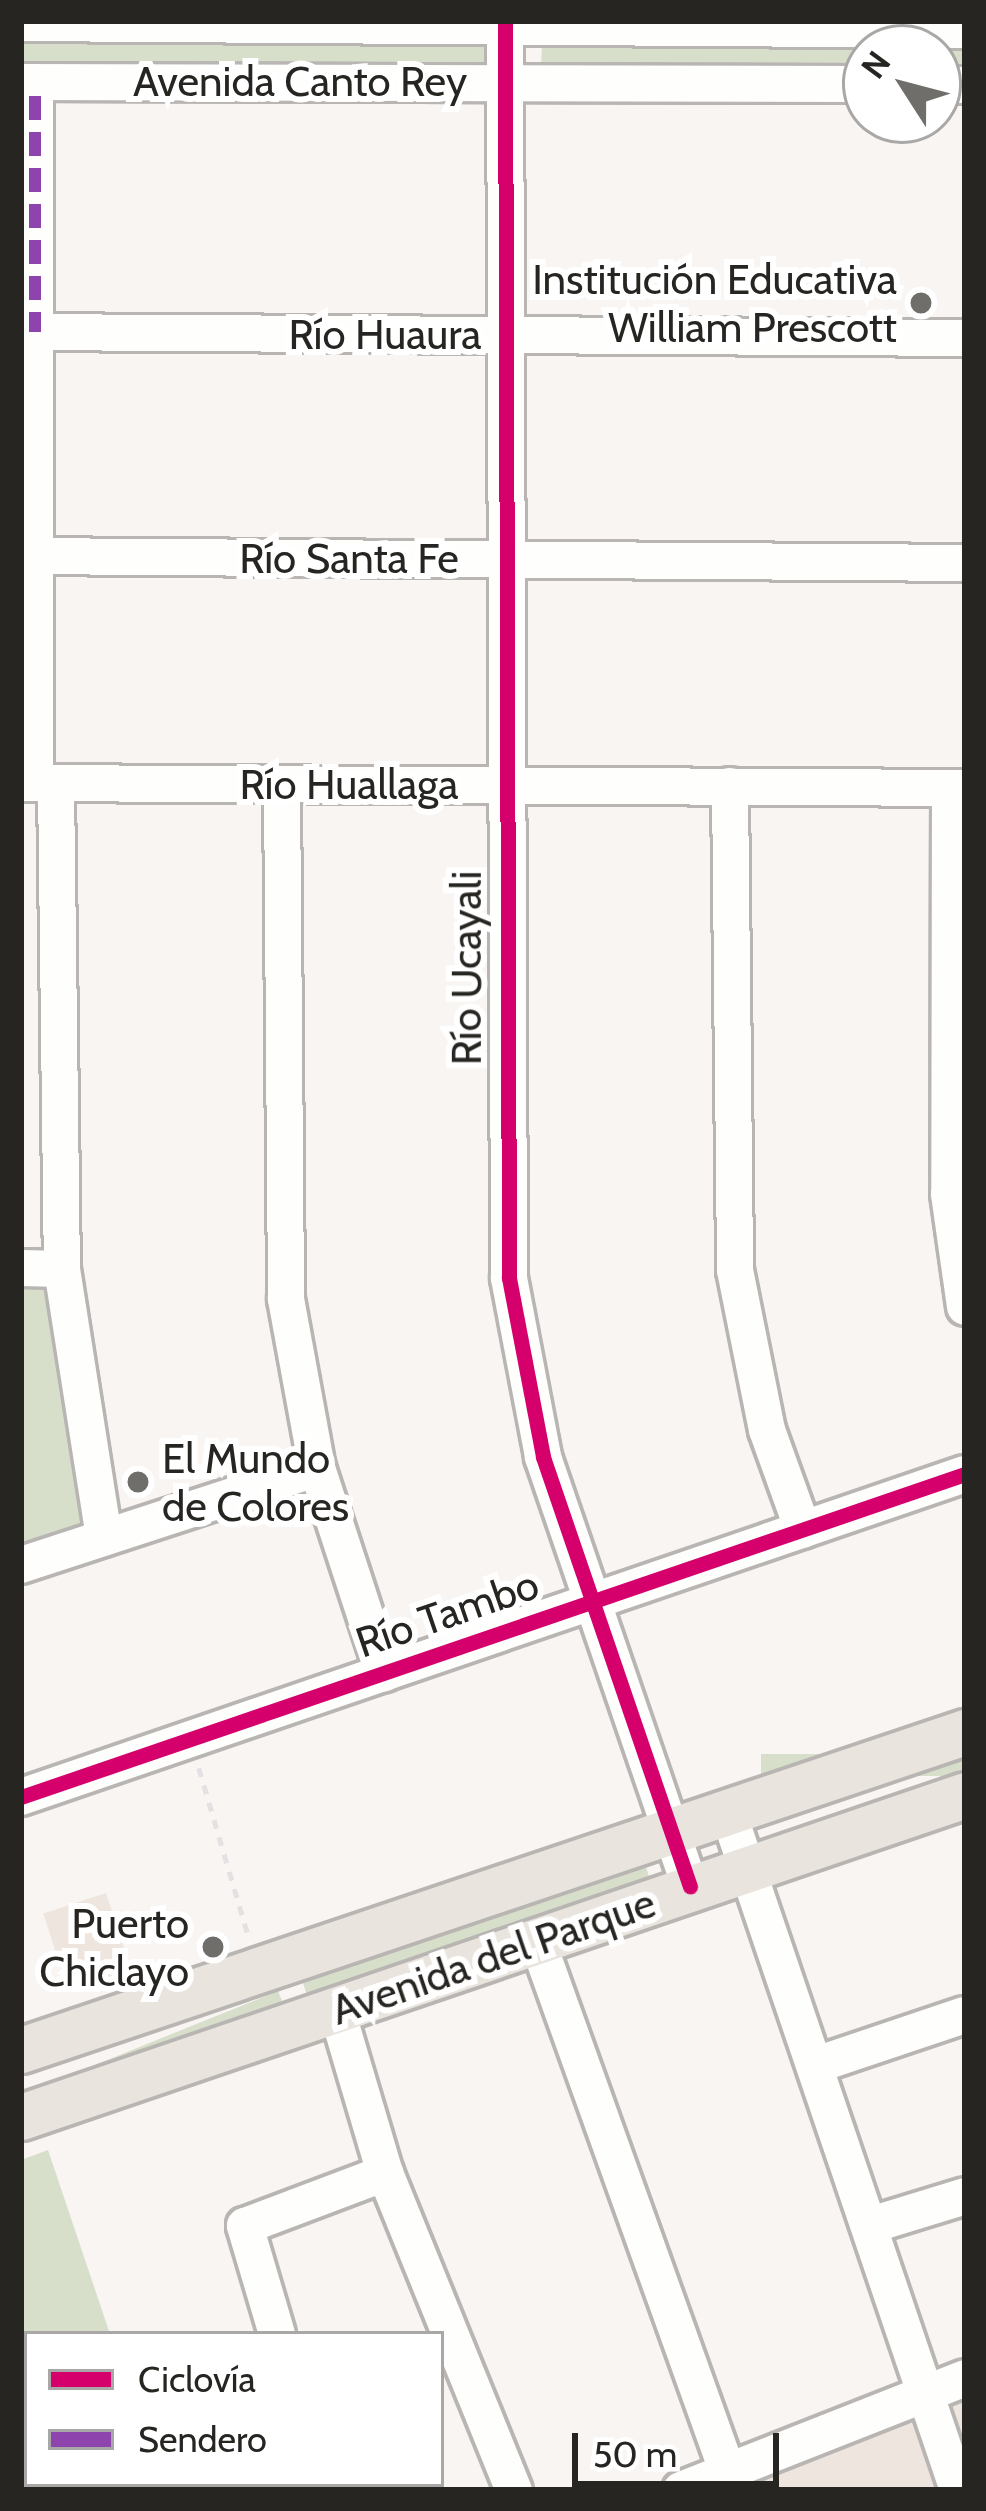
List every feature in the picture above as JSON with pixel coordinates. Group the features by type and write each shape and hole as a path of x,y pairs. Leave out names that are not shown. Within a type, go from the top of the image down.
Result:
{"main road":[{"name":"Avenida del Parque","path":"21,2050 965,1732"},
{"name":"Avenida del Parque","path":"21,2117 965,1795"}],"street":[{"name":"Avenida Canto Rey","path":"21,23 842,26"},
{"name":"Río Ucayali","path":"505,24 502,784 509,1278 587,1604 690,1887"},
{"name":"Avenida Canto Rey","path":"28,89 504,80 842,84"},
{"path":"28,89 30,556 62,1269 104,1538"},
{"name":"Río Huaura","path":"28,332 965,338"},
{"name":"Río Santa Fe","path":"30,556 965,563"},
{"name":"Río Huallaga","path":"37,783 958,789"},
{"path":"282,784 286,1299 316,1468 384,1673"},
{"path":"730,786 735,1270 767,1430 803,1530"},
{"path":"958,789 949,1194 965,1307"},
{"path":"21,1268 62,1269"},
{"path":"21,1565 316,1468"},
{"name":"Río Tambo","path":"21,1797 965,1474"},
{"path":"728,1812 928,2389 958,2490"},
{"path":"537,1940 727,2470"},
{"path":"337,2011 434,2331"},
{"path":"816,2065 965,2014"},
{"path":"276,2331 245,2226 385,2173"},
{"path":"871,2225 965,2196"},
{"path":"444,2365 458,2410 514,2490"},
{"path":"681,2490 965,2378"}],"path":[{"path":"199,1768 249,1937"}],"shaded area":[{"path":"106,1893 132,1972 69,1992 43,1913"},
{"path":"965,2389 965,2490 712,2490"}],"green space":[{"path":"21,37 489,41 489,68 21,70"},
{"path":"557,41 842,42 842,74 541,66 542,45"},
{"path":"962,42 965,42 962,76"},
{"path":"21,1268 62,1269 104,1538 21,1565"},
{"path":"761,1754 965,1754 965,1776 761,1776"},
{"path":"645,1864 651,1882 307,1994 301,1976"},
{"path":"278,1991 284,2006 32,2108 26,2093"},
{"path":"48,2150 109,2331 24,2331 24,2487 164,2490 21,2490 21,2160"}],"marked path":[{"path":"35,96 35,332"}],"cycle path":[{"path":"505,21 509,1278 543,1457 690,1887"},
{"path":"21,1797 965,1474"}],"place":[{"name":"Institución Educativa William Prescott","path":"921,303"},
{"name":"El Mundo de Colores","path":"138,1482"},
{"name":"Puerto Chiclayo","path":"213,1947"}]}
